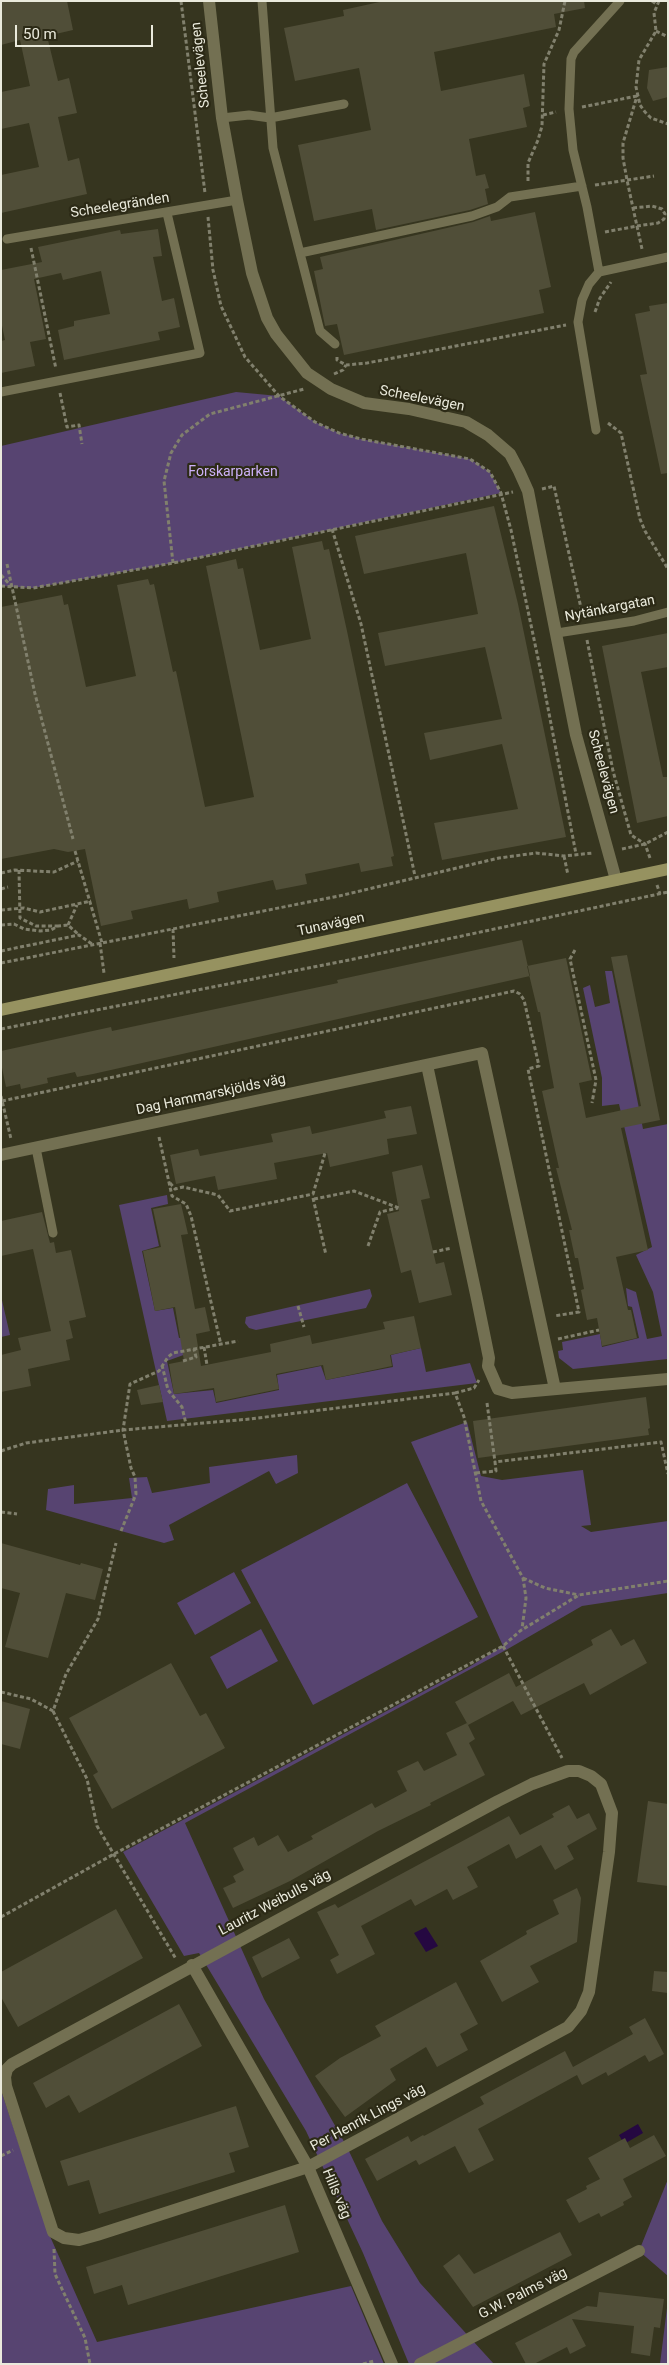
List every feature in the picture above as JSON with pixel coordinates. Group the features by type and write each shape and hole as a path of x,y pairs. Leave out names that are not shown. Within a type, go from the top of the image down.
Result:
{"main road":[{"name":"Tunavägen","path":"1,1010 668,869"}],"street":[{"name":"Scheelevägen","path":"209,1 222,118 237,200 252,273 267,318 276,334 307,373 349,398 364,403 409,409 466,422 488,436 510,454 528,491 576,735 616,880"},
{"name":"Dag Hammarskjölds väg","path":"1,1155 482,1053 555,1389"},
{"path":"427,1064 479,1308 489,1358 488,1366 498,1389 504,1392 668,1379"},
{"name":"Lauritz Weibulls väg","path":"53,2232 6,2086 5,2077 7,2069 20,2058 498,1801 532,1784 574,1771"},
{"name":"Per Henrik Lings väg","path":"53,2232 64,2238 79,2240 308,2167 568,2027 581,2011 590,1984 609,1852 612,1812 601,1784 591,1776 574,1771"},
{"name":"Hills väg","path":"187,1967 308,2167 392,2364"},
{"name":"G.W. Palms väg","path":"420,2364 639,2251"}],"lane":[{"path":"262,1 273,148 320,331 335,344"},
{"path":"599,272 582,186 572,150 569,109 571,59 574,52 620,1"},
{"path":"222,118 249,115 270,118 344,104"},
{"path":"300,253 472,216 497,206 510,197 582,186"},
{"name":"Scheelegränden","path":"7,239 207,207 237,200"},
{"path":"1,392 200,353 167,213"},
{"path":"596,430 578,322 582,300 589,284 599,272 668,257"},
{"name":"Nytänkargatan","path":"557,633 585,630 668,612"},
{"path":"36,1148 53,1233"}],"path":[{"path":"181,1 213,270 221,306 245,357 279,396 315,422 339,433 361,439 470,459 490,472 501,493 543,682 576,854"},
{"path":"528,194 528,163 538,140 543,115 544,64 559,30 565,1"},
{"path":"652,1 658,3 654,13 656,31 648,41 639,60 636,76 637,96 640,105 651,118 668,124"},
{"path":"656,31 668,37"},
{"path":"543,115 637,96"},
{"path":"633,208 652,206 662,209 665,214 664,219 658,223 637,226 633,208 627,180 623,143 637,96"},
{"path":"582,186 654,176"},
{"path":"28,235 67,427 79,425 82,444"},
{"path":"335,344 337,360 346,365 367,363 578,322 591,322 600,298"},
{"path":"173,563 164,481 171,453 182,436 210,414 305,389 343,370 346,365"},
{"path":"606,422 621,433 640,519 645,531 668,569"},
{"path":"1,586 33,588 173,563 501,493 528,491 554,486 613,771 631,835 645,844"},
{"path":"332,529 361,624 416,876"},
{"path":"7,564 35,694 73,839"},
{"path":"1,575 12,587"},
{"path":"1,964 92,944 339,896 416,876 499,858 536,853 564,856 608,852 645,844 668,832"},
{"path":"76,851 101,943 106,973 100,974"},
{"path":"1,873 18,870 54,872 78,861"},
{"path":"14,924 20,918 18,870"},
{"path":"1,888 8,887"},
{"path":"1,1029 668,892"},
{"path":"1,910 20,908 40,912 91,901"},
{"path":"68,925 77,905"},
{"path":"20,918 36,926 68,925 92,944"},
{"path":"1,925 14,924 24,929 40,931 51,930 58,926"},
{"path":"173,929 174,962"},
{"path":"1,951 79,935"},
{"path":"575,950 570,959 596,1080 592,1103"},
{"path":"276,968 277,973"},
{"path":"2,1101 514,991 520,994 524,1000 539,1066 528,1069 579,1312 540,1318"},
{"path":"1,1096 11,1140 1,1141"},
{"path":"156,1122 172,1196 186,1204 191,1216 221,1345"},
{"path":"325,1153 313,1197 326,1254"},
{"path":"169,1183 175,1189 183,1187 218,1195 230,1211 354,1191 399,1208 380,1212 368,1246"},
{"path":"298,1306 304,1327"},
{"path":"545,1342 599,1330"},
{"path":"121,1531 136,1494 135,1477 131,1468 123,1430 130,1384 159,1371 173,1353 238,1341"},
{"path":"204,1347 207,1364"},
{"path":"183,1361 196,1358 194,1349"},
{"path":"162,1365 168,1390 182,1406 186,1424"},
{"path":"1,1451 26,1443 123,1430 250,1419 454,1393 474,1388 488,1366"},
{"path":"454,1393 464,1417 481,1501 523,1578 526,1598 522,1630"},
{"path":"476,1473 496,1471 487,1403"},
{"path":"495,1462 661,1442 668,1474"},
{"path":"1,1512 17,1514"},
{"path":"53,1711 66,1674 98,1619 116,1543"},
{"path":"523,1578 545,1588 579,1595 668,1581"},
{"path":"1,1917 114,1854 503,1646 522,1630 579,1595"},
{"path":"503,1646 574,1771"},
{"path":"1,1692 31,1700 53,1711 87,1779 97,1826 187,1967"},
{"path":"53,2232 55,2274 85,2338 90,2364"}],"green space":[{"name":"Forskarparken","path":"236,392 279,396 315,422 339,433 361,439 470,459 490,472 501,493 173,563 33,588 1,586 1,446"},
{"path":"605,971 612,971 643,1129 668,1124 668,1359 573,1369 559,1358 558,1351 563,1350 562,1342 600,1334 602,1347 639,1338 632,1307 628,1306 626,1288 636,1292 647,1339 662,1336 653,1292 636,1255 652,1247 619,1104 602,1106 602,1078 583,988 590,985 595,1007 610,1003"},
{"path":"167,1195 168,1204 151,1208 159,1246 142,1251 155,1311 173,1308 179,1338 187,1337 189,1353 167,1361 174,1394 213,1390 216,1403 279,1390 277,1375 321,1366 326,1380 393,1367 391,1355 421,1348 426,1372 470,1363 477,1383 167,1421 119,1205"},
{"path":"370,1289 372,1296 366,1308 256,1330 249,1328 245,1323 246,1317"},
{"path":"1,1296 10,1335 1,1337"},
{"path":"467,1422 481,1476 502,1480 583,1470 591,1525 581,1526 591,1532 668,1521 668,1593 582,1606 506,1650 185,1823 264,1999 347,2147 382,2221 420,2283 494,2364 409,2364 363,2253 306,2131 199,1953 184,1956 123,1852 469,1667 503,1646 411,1442"},
{"path":"297,1455 298,1473 276,1484 269,1471 169,1525 174,1540 164,1543 46,1510 48,1489 74,1485 74,1504 132,1498 129,1478 147,1477 152,1493 210,1483 209,1467"},
{"path":"407,1483 478,1617 313,1705 241,1570"},
{"path":"234,1572 251,1603 195,1635 177,1603"},
{"path":"261,1629 278,1661 227,1689 210,1657"},
{"path":"1,2090 49,2234 97,2342 351,2286 384,2364 1,2364"},
{"path":"668,2179 668,2276 639,2251"},
{"path":"668,2300 668,2364 660,2364"}],"shaded area":[{"path":"426,1927 438,1946 426,1952 414,1933"},
{"path":"638,2124 643,2133 624,2144 619,2135"}],"building":[{"path":"1,1 67,1 73,30 47,36 58,81 69,78 77,113 58,117 68,161 79,158 87,194 1,213 1,175 39,167 29,123 1,129 1,92 30,86 20,40 1,45"},
{"path":"384,1 584,1 585,8 554,14 556,27 434,52 441,91 524,74 530,106 523,108 527,127 469,139 476,176 485,174 489,188 485,189 488,204 470,210 376,230 372,209 314,221 298,145 371,130 359,68 295,81 284,28 344,16 343,10"},
{"path":"668,67 668,97 653,101 647,88 649,70"},
{"path":"535,212 551,287 539,290 544,313 344,355 337,324 325,326 314,271 323,269 320,257 473,222 490,216 491,221"},
{"path":"158,229 162,256 153,257 162,301 174,298 180,327 158,332 160,340 64,360 58,330 74,326 74,321 110,314 101,271 63,280 61,273 34,279 46,339 30,342 35,366 1,373 1,341 5,340 1,321 1,270 42,262 38,247 120,230 121,234"},
{"path":"668,303 668,473 661,474 640,375 647,374 635,314 650,311 649,306"},
{"path":"494,506 518,604 566,837 442,860 434,823 518,809 502,744 430,760 424,733 502,719 485,647 385,666 378,633 478,614 466,553 364,574 355,536"},
{"path":"322,541 324,550 329,549 347,631 394,856 391,857 393,866 361,872 359,863 305,874 307,884 276,890 273,880 217,892 219,902 189,909 187,899 131,911 133,919 101,926 85,849 68,852 54,849 1,859 1,607 62,595 64,605 68,604 86,687 136,676 117,585 148,579 150,585 154,584 173,672 176,671 205,807 254,797 206,566 236,559 238,569 243,568 260,650 311,639 292,547"},
{"path":"668,633 668,667 641,672 663,777 668,777 668,816 637,823 602,646"},
{"path":"522,940 530,976 93,1074 77,1077 75,1072 47,1078 48,1083 21,1089 20,1084 6,1087 1,1063 1,1051 111,1027 112,1031 338,983 337,980"},
{"path":"627,955 660,1120 621,1128 648,1250 616,1257 628,1310 631,1310 637,1338 602,1346 597,1318 587,1320 581,1290 584,1289 578,1258 575,1258 569,1230 572,1230 556,1168 559,1168 542,1091 554,1088 540,1012 538,1012 527,966 566,958 592,1080 579,1083 586,1118 641,1106 611,957"},
{"path":"411,1106 417,1134 387,1139 389,1154 330,1167 327,1153 274,1163 277,1179 218,1190 215,1176 176,1184 170,1155 198,1149 200,1156 273,1142 271,1134 310,1126 312,1134 386,1118 384,1111"},
{"path":"422,1165 430,1198 421,1200 436,1264 444,1262 452,1295 419,1303 411,1270 401,1273 387,1214 399,1211 392,1172"},
{"path":"181,1204 188,1234 181,1235 195,1309 205,1307 210,1331 196,1334 201,1366 271,1352 270,1344 310,1335 312,1344 385,1329 383,1322 414,1316 421,1348 390,1355 392,1366 326,1380 323,1365 276,1374 279,1389 216,1402 214,1388 174,1394 169,1364 184,1361 175,1307 155,1311 143,1251 161,1247 153,1209"},
{"path":"42,1212 50,1243 54,1242 56,1253 71,1250 86,1317 69,1321 73,1338 66,1340 70,1360 28,1369 31,1386 1,1392 1,1355 21,1350 18,1338 51,1331 33,1249 1,1256 1,1221"},
{"path":"159,1385 163,1402 141,1405 137,1390"},
{"path":"646,1397 650,1428 648,1429 649,1435 478,1458 473,1421"},
{"path":"1,1543 80,1565 81,1563 103,1569 95,1600 66,1593 48,1658 5,1647 20,1593 1,1588"},
{"path":"611,1629 621,1646 634,1639 647,1663 590,1695 584,1683 521,1715 513,1701 468,1725 455,1702 509,1673 516,1687 593,1645 591,1640"},
{"path":"171,1663 200,1716 206,1713 225,1748 112,1809 93,1775 98,1772 69,1718"},
{"path":"1,1701 30,1709 20,1749 1,1744"},
{"path":"467,1723 475,1739 469,1743 485,1775 430,1803 431,1805 378,1831 290,1881 233,1908 223,1888 236,1882 233,1876 244,1870 233,1848 254,1837 258,1846 278,1835 288,1852 313,1839 311,1836 372,1803 375,1808 407,1791 397,1771 418,1761 424,1771 457,1755 446,1733"},
{"path":"648,1801 668,1804 668,1886 637,1882"},
{"path":"569,1805 577,1819 589,1813 597,1829 567,1846 574,1859 555,1870 541,1845 516,1859 509,1844 467,1867 478,1887 453,1900 447,1889 415,1906 411,1899 361,1926 375,1954 337,1974 330,1960 339,1955 317,1912 335,1904 338,1908 509,1816 520,1835 554,1817 552,1814"},
{"path":"577,1888 581,1898 577,1942 530,1966 539,1982 502,2002 480,1961 527,1934 526,1931 559,1914 553,1900"},
{"path":"116,1909 143,1958 18,2027 1,1997 1,1972"},
{"path":"289,1938 300,1958 262,1978 252,1957"},
{"path":"654,1971 668,1972 668,1993 652,1991"},
{"path":"456,1982 478,2024 460,2034 468,2050 437,2067 426,2047 390,2069 396,2080 345,2117 315,2076 340,2058 381,2036 375,2026"},
{"path":"179,2004 202,2046 79,2113 69,2095 46,2108 33,2083"},
{"path":"645,2018 664,2054 649,2062 645,2055 608,2076 606,2072 582,2085 577,2075 478,2129 494,2160 469,2173 455,2146 419,2165 416,2160 377,2181 365,2159 408,2136 411,2142 424,2136 484,2104 480,2097 565,2051 573,2067 633,2034 629,2027"},
{"path":"236,2106 249,2147 229,2153 235,2172 99,2214 89,2180 68,2186 60,2161"},
{"path":"654,2135 666,2156 623,2179 632,2197 623,2202 624,2205 601,2217 599,2213 579,2223 566,2200 587,2189 586,2186 600,2179 588,2158 625,2138 630,2148"},
{"path":"285,2205 299,2252 128,2305 122,2285 94,2294 86,2267"},
{"path":"560,2232 572,2255 473,2307 443,2266 459,2254 474,2274"},
{"path":"599,2292 664,2299 660,2328 654,2327 650,2356 631,2353 634,2326 572,2319 586,2346 570,2354 567,2347 534,2364 526,2364 515,2343 587,2306 597,2307"}]}
